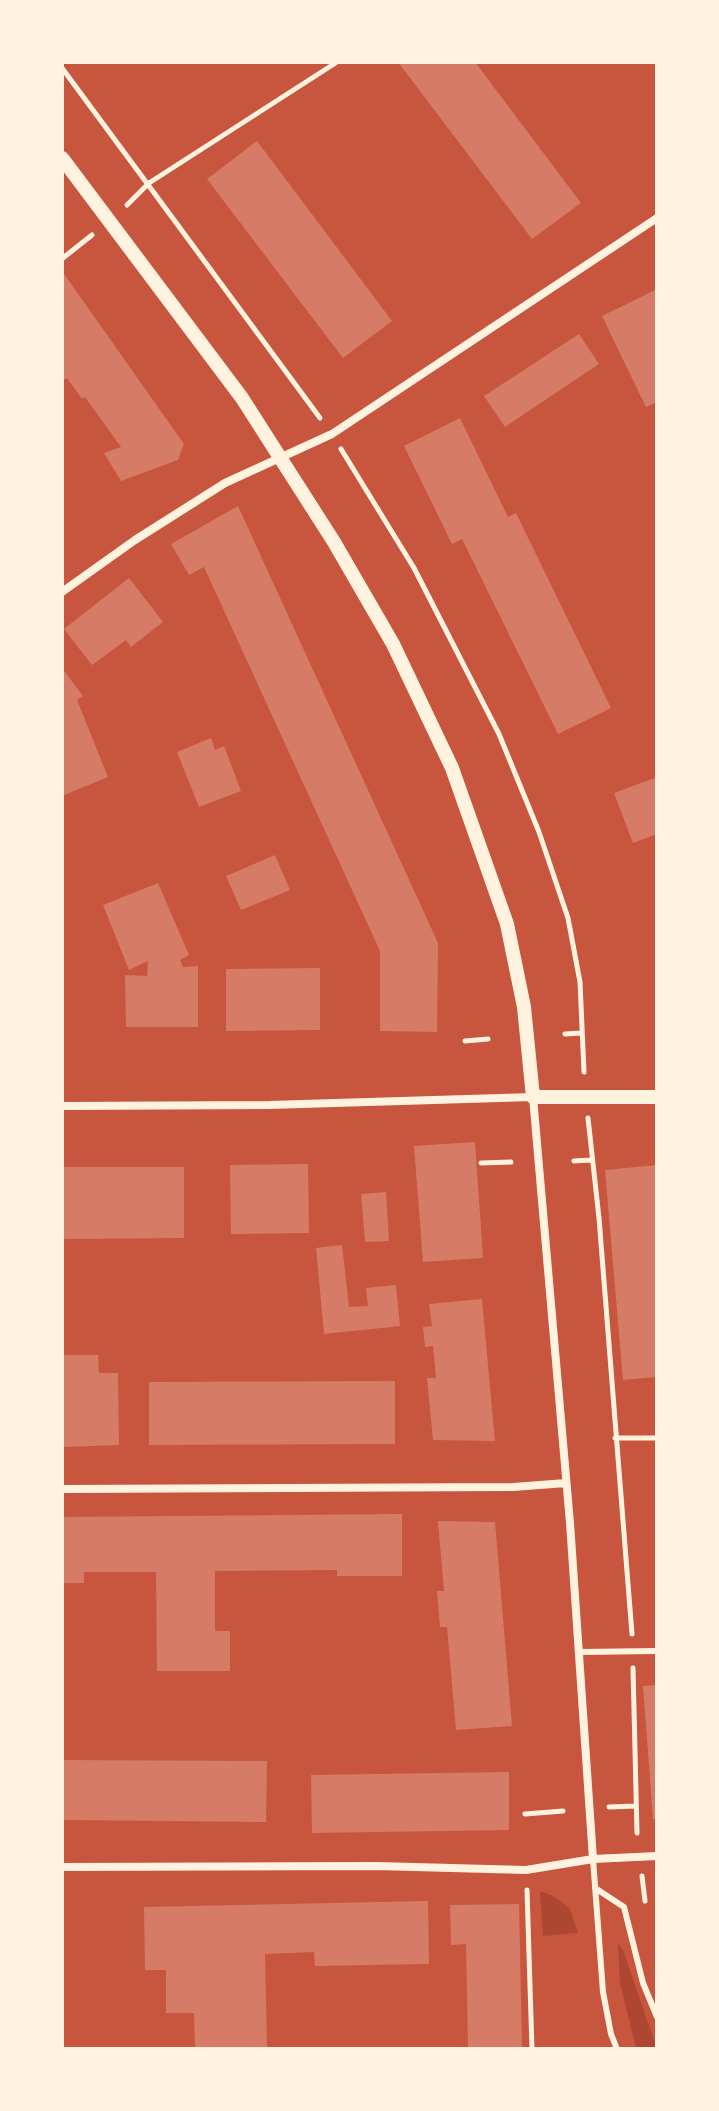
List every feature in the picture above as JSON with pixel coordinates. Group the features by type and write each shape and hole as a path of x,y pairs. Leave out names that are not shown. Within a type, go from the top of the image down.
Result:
{"street":[{"path":"62,158 242,398 282,458 393,644 452,768 507,924 524,1007 533,1097 566,1483 593,1859"},
{"path":"62,592 135,540 225,483 332,434 657,218"},
{"path":"62,1106 657,1097"},
{"path":"62,1489 513,1487 566,1483"},
{"path":"62,1867 377,1866 526,1870 593,1859 657,1856"}],"lane":[{"path":"579,1652 657,1651"},
{"path":"593,1859 603,1992 617,2049"},
{"path":"595,1888 624,1907 643,1983 657,2017"}],"path":[{"path":"63,258 149,183 337,62"},
{"path":"62,68 332,434 414,568 499,734 539,832 568,918 580,982 584,1059"},
{"path":"565,1034 582,1033"},
{"path":"465,1041 488,1039"},
{"path":"589,1135 599,1218 633,1652 637,1833"},
{"path":"574,1161 591,1160"},
{"path":"481,1163 511,1162"},
{"path":"615,1438 657,1438"},
{"path":"609,1807 635,1806"},
{"path":"525,1814 563,1811"},
{"path":"527,1889 532,2049"}],"shaded area":[{"path":"540,1891 555,1897 570,1909 578,1933 543,1936"},
{"path":"618,1943 657,2049 637,2049 635,2044 620,1983"}],"building":[{"path":"398,62 475,62 581,203 532,239"},
{"path":"257,141 392,321 343,358 207,179"},
{"path":"62,271 184,444 178,460 121,481 104,453 121,447 85,397 82,399 67,378 62,381"},
{"path":"657,289 657,402 646,407 602,316"},
{"path":"579,334 599,364 505,427 484,396"},
{"path":"460,418 508,517 516,513 611,708 558,734 462,539 452,544 404,446"},
{"path":"238,506 438,943 437,1032 380,1031 380,951 204,567 189,575 171,544"},
{"path":"129,578 163,622 131,647 126,640 92,665 64,629"},
{"path":"62,668 83,696 77,700 108,777 62,796"},
{"path":"211,738 215,750 224,746 241,791 199,807 177,752"},
{"path":"657,777 657,834 633,843 614,793"},
{"path":"275,855 290,890 241,910 226,876"},
{"path":"158,883 189,955 180,960 183,967 198,966 198,1027 126,1027 125,975 147,976 148,961 129,970 103,905"},
{"path":"320,968 320,1030 226,1031 226,969"},
{"path":"475,1142 483,1258 423,1262 414,1146"},
{"path":"308,1164 309,1233 231,1234 230,1165"},
{"path":"657,1165 657,1377 623,1380 605,1170"},
{"path":"62,1167 184,1167 184,1238 62,1239"},
{"path":"386,1192 389,1241 365,1242 361,1194"},
{"path":"342,1245 349,1307 368,1306 366,1288 396,1285 400,1326 324,1334 316,1248"},
{"path":"482,1299 495,1441 433,1440 427,1378 436,1378 433,1346 425,1347 423,1327 432,1326 429,1304"},
{"path":"63,1355 98,1355 99,1373 118,1373 119,1445 64,1447"},
{"path":"395,1381 395,1444 149,1445 149,1382"},
{"path":"402,1514 402,1576 337,1576 337,1570 215,1571 215,1631 230,1631 230,1671 157,1671 156,1572 84,1572 84,1583 62,1583 62,1517"},
{"path":"438,1521 495,1522 512,1726 456,1730 447,1627 440,1627 437,1591 444,1591"},
{"path":"657,1685 657,1819 653,1819 643,1686"},
{"path":"62,1760 267,1761 266,1822 62,1820"},
{"path":"509,1772 509,1830 312,1833 311,1775"},
{"path":"428,1901 429,1964 315,1966 314,1952 265,1954 267,2049 195,2049 194,2013 166,2013 166,1970 145,1970 144,1907"},
{"path":"519,1904 522,2049 468,2049 466,1944 451,1945 450,1905"}]}
